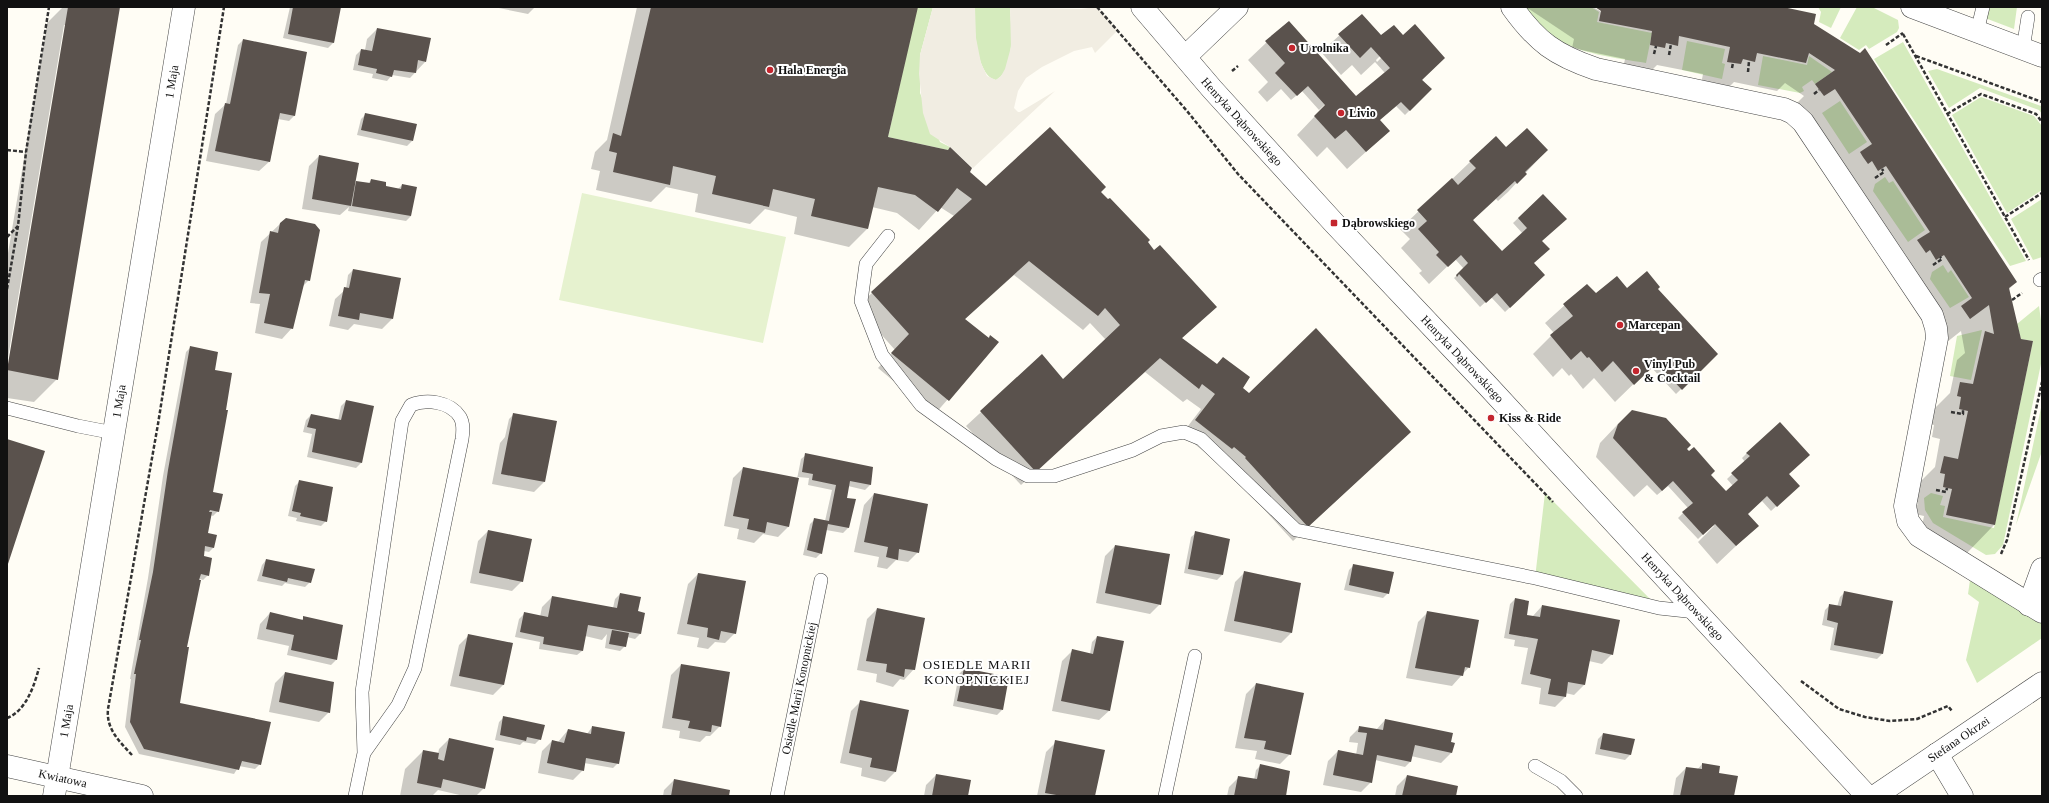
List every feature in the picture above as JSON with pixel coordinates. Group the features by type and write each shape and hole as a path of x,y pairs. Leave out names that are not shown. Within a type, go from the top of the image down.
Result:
{"street":[{"name":"1 Maja","path":"56,787 184,7"},
{"name":"Henryka Dąbrowskiego","path":"1142,7 1334,223 1487,385 1867,796"},
{"path":"1185,57 1237,7"},
{"path":"1512,7 1526,26 1543,43 1570,60 1596,69 1784,109 1793,113 1803,122 1932,315 1936,328 1936,338 1905,506 1908,521 1919,536 2036,608 2042,569"},
{"path":"1920,9 2032,52"},
{"name":"Stefana Okrzei","path":"1875,796 2042,683"},
{"path":"1937,754 1962,796"},
{"name":"Kwiatowa","path":"7,766 56,787 142,796"}],"lane":[{"path":"1977,32 1983,7"},
{"path":"2028,17 2032,52"},
{"path":"888,236 866,264 861,301 882,355 920,405 996,459 1028,476 1054,476 1133,450 1161,436 1184,432 1201,439 1296,530 1535,578 1658,608 1696,612"},
{"path":"355,796 364,753 362,692 402,421 411,405 428,401 442,404 453,410 460,418 463,427 462,439 415,668 398,705 364,753"},
{"path":"7,408 78,426 114,433"},
{"name":"Osiedle Marii Konopnickiej","path":"777,796 821,580"},
{"path":"1165,796 1195,656"},
{"path":"1535,766 1561,781 1576,796"}],"path":[{"path":"7,290 18,226 26,152 49,7"},
{"path":"132,755 117,739 108,724 108,709 158,424 224,7"},
{"path":"1097,7 1187,111 1238,174 1556,504"},
{"path":"1902,34 2041,279"},
{"path":"1915,56 2042,102"},
{"path":"1947,114 1981,94 2036,114 2042,122"},
{"path":"7,150 26,152"},
{"path":"2005,217 2042,193"},
{"path":"7,236 18,226"},
{"path":"7,718 15,715 34,688 39,668"},
{"path":"1779,701 1798,678 1839,709 1865,717 1890,721 1917,719 1948,706 1966,734"}],"green space":[{"path":"917,7 933,7 920,55 920,93 940,142 950,147 948,150 888,137"},
{"path":"975,7 1010,7 1011,47 1009,58 1007,67 1002,75 996,80 989,77 980,60 975,36"},
{"path":"1525,7 1591,7 1599,12 1597,22 1652,33 1646,63 1585,51 1562,42 1545,30"},
{"path":"1818,7 1841,7 1831,28 1819,22 1821,12"},
{"path":"1857,7 1872,7 1898,20 1899,28 1897,32 1869,49 1866,45 1859,50 1840,38"},
{"path":"1987,7 2017,7 2014,29 1985,18"},
{"path":"1687,41 1725,49 1722,63 1725,64 1722,79 1682,70"},
{"path":"1903,42 2026,261 2010,266 1874,59"},
{"path":"1763,56 1807,65 1809,56 1832,72 1815,84 1812,80 1802,87 1804,91 1800,93 1758,85"},
{"path":"1937,69 2041,106 2042,114 2039,110 1980,88 1949,108 1928,71"},
{"path":"1981,97 2034,116 2042,126 2042,190 2007,213 1952,115"},
{"path":"1840,101 1867,142 1849,154 1822,113"},
{"path":"1885,177 1889,183 1893,181 1925,230 1908,242 1873,191 1875,184"},
{"path":"582,193 786,237 763,343 559,300"},
{"path":"2042,199 2042,257 2033,260 2011,219"},
{"path":"1943,265 1948,273 1951,270 1969,297 1950,308 1930,279 1932,272"},
{"path":"2039,306 2042,328 2042,359 2003,545 1995,554 1986,555 1933,523 1925,510 1924,498 1931,493 1943,496 1940,505 1945,506 1943,517 1994,528 2033,341 2021,339 2017,324"},
{"path":"1982,330 1971,380 1950,376 1957,336"},
{"path":"2042,403 2042,451 2016,525"},
{"path":"1545,493 1659,608 1535,578"},
{"path":"1970,580 2042,623 2042,638 1977,683 1966,660 1979,602 1968,594"}],"shaded area":[{"path":"933,7 975,7 976,38 981,63 987,76 996,80 1001,76 1005,69 1011,47 1010,7 1081,9 1097,7 1118,30 1095,53 1092,47 1074,51 1042,67 1026,78 1018,91 1014,108 1018,112 1055,91 973,168 950,147 930,134 923,113 919,74 920,55"}],"building":[{"path":"68,7 120,7 58,380 7,370"},
{"path":"293,7 341,7 334,43 288,34"},
{"path":"651,7 918,7 888,137 948,150 950,147 972,168 970,172 986,186 1050,127 1106,187 1101,192 1108,199 1110,198 1150,240 1148,242 1154,250 1160,245 1217,307 1182,338 1217,364 1223,357 1250,377 1243,388 1249,393 1316,328 1411,432 1308,527 1245,458 1246,457 1234,447 1232,449 1195,420 1215,394 1202,384 1199,389 1160,358 1036,472 980,411 1042,354 1063,379 1120,325 1105,308 1098,316 1029,261 965,319 989,338 990,335 999,342 949,401 891,353 909,334 871,292 972,199 957,188 938,212 915,195 878,187 868,229 811,216 815,199 773,189 769,207 712,194 716,176 673,166 670,185 613,172 617,153 609,151 613,133 621,136"},
{"path":"1595,7 1783,7 1816,14 1814,24 1860,53 1865,48 2017,282 2009,288 2021,339 2033,341 1995,525 1946,515 1952,489 1943,487 1945,474 1940,473 1944,456 1958,459 1968,411 1959,409 1961,397 1957,396 1960,382 1973,384 1985,331 1994,334 1989,305 1970,319 1961,306 1972,298 1944,255 1936,260 1930,250 1926,253 1917,240 1930,232 1886,166 1878,171 1872,161 1868,164 1863,157 1860,152 1872,144 1835,89 1824,96 1815,84 1835,70 1809,53 1806,63 1757,53 1755,62 1743,59 1741,64 1727,62 1730,47 1679,36 1678,46 1666,43 1665,48 1650,45 1652,31 1599,21 1601,11"},
{"path":"1362,14 1381,35 1394,25 1403,35 1415,24 1445,58 1422,80 1432,89 1410,111 1401,102 1380,120 1390,131 1366,152 1346,130 1335,139 1314,116 1325,105 1308,86 1297,96 1275,73 1285,63 1265,41 1289,21 1356,96 1390,68 1371,47 1360,58 1338,34"},
{"path":"377,28 431,38 426,62 418,60 416,73 394,70 392,77 376,73 377,69 358,65 361,49 372,51"},
{"path":"243,39 307,52 295,116 280,113 270,162 215,151 225,103 230,104"},
{"path":"365,113 417,124 413,141 361,130"},
{"path":"1527,128 1548,150 1525,172 1527,174 1517,184 1515,181 1473,220 1502,251 1527,228 1518,218 1543,194 1567,219 1542,241 1550,249 1534,263 1545,275 1510,308 1497,293 1486,303 1459,274 1457,277 1456,275 1468,263 1461,255 1448,267 1436,255 1439,252 1418,229 1427,221 1417,210 1452,178 1458,185 1476,168 1469,161 1496,136 1506,147"},
{"path":"319,155 359,163 351,206 312,199"},
{"path":"371,179 386,182 386,186 401,189 402,184 417,187 411,216 352,206 356,181 370,183"},
{"path":"286,218 315,224 320,230 310,281 305,280 293,329 264,323 270,294 259,293 270,231 278,233 280,223"},
{"path":"353,269 401,278 393,319 360,313 359,320 338,316 344,287 349,288"},
{"name":"Marcepan","path":"1647,271 1660,287 1658,289 1718,354 1682,390 1657,363 1634,385 1613,361 1602,372 1589,357 1587,358 1581,351 1571,360 1550,335 1573,316 1563,304 1587,284 1596,293 1617,276 1627,288"},
{"path":"190,346 218,352 215,370 232,373 226,410 228,410 213,492 223,494 219,512 210,510 209,512 212,512 208,533 217,535 214,548 205,546 204,556 212,558 209,576 201,574 199,580 201,580 187,647 189,647 180,703 271,722 261,765 242,761 239,770 144,749 130,722 136,674 134,674 141,640 139,640 153,572 168,470"},
{"path":"346,400 374,406 362,463 312,452 316,429 307,427 311,414 341,420"},
{"path":"1632,410 1666,418 1691,445 1687,449 1689,451 1694,447 1715,471 1711,475 1726,491 1738,480 1731,473 1750,456 1746,453 1780,422 1810,455 1789,474 1800,486 1777,507 1767,496 1748,514 1759,526 1736,546 1715,524 1703,535 1682,512 1693,503 1673,481 1662,491 1613,438 1618,424"},
{"path":"513,413 557,421 545,482 501,474"},
{"path":"7,439 45,451 7,567"},
{"path":"805,453 873,467 871,485 850,481 847,498 856,499 849,528 828,524 822,554 807,550 814,518 829,521 836,485 812,480 813,474 802,472"},
{"path":"743,467 799,478 789,527 767,522 765,533 747,529 749,519 733,516"},
{"path":"299,480 333,487 327,522 300,516 301,513 292,511"},
{"path":"874,493 928,504 919,553 899,549 898,560 886,557 888,547 864,542"},
{"path":"488,530 532,539 523,582 479,573"},
{"path":"1195,531 1230,539 1223,575 1188,569"},
{"path":"1115,545 1170,554 1161,605 1105,593"},
{"path":"266,559 315,569 311,583 288,578 287,582 262,576"},
{"path":"1353,564 1394,572 1389,594 1349,585"},
{"path":"1244,571 1301,583 1292,633 1234,621"},
{"path":"698,573 746,581 736,634 721,631 719,640 707,637 708,628 687,624"},
{"path":"1844,591 1893,601 1883,654 1834,645 1838,623 1827,620 1829,604 1841,606"},
{"path":"620,593 641,597 638,611 645,613 641,634 588,625 583,651 543,644 544,637 520,632 524,612 548,617 552,596 617,608"},
{"path":"1515,598 1529,601 1527,615 1540,617 1542,605 1620,620 1613,655 1592,650 1585,685 1568,682 1566,697 1548,694 1551,679 1530,674 1538,639 1509,634"},
{"path":"877,608 925,618 915,670 905,669 904,677 886,672 887,664 866,661"},
{"path":"1427,611 1479,620 1470,668 1465,667 1463,676 1415,668"},
{"path":"270,612 303,620 303,616 343,625 337,660 291,650 294,635 266,629"},
{"path":"612,630 629,633 626,647 609,644"},
{"path":"468,634 513,643 504,685 459,676"},
{"path":"1097,636 1124,641 1110,711 1061,701 1072,649 1093,654"},
{"path":"681,664 730,672 721,727 712,725 711,732 688,728 690,721 672,718"},
{"path":"964,668 1009,677 1003,710 957,701"},
{"path":"285,672 334,682 330,713 279,702"},
{"path":"1256,683 1304,693 1291,755 1264,749 1266,741 1244,738"},
{"path":"860,700 909,710 896,772 870,767 872,758 849,753"},
{"path":"503,716 545,725 541,740 527,737 526,741 500,735"},
{"path":"1385,719 1453,733 1451,742 1455,743 1452,753 1415,745 1411,762 1377,755 1372,783 1333,775 1338,750 1363,755 1367,733 1358,732 1359,726 1383,730"},
{"path":"592,726 625,732 619,764 586,758 584,771 547,763 552,740 564,743 568,729 591,734"},
{"path":"1603,733 1635,739 1631,755 1600,749"},
{"path":"449,738 494,748 485,789 443,779 441,788 417,783 423,750 439,753 438,759 444,761"},
{"path":"1055,740 1105,750 1095,796 1062,796 1045,793"},
{"path":"1702,763 1720,766 1719,773 1738,776 1734,796 1680,796 1686,767 1702,769"},
{"path":"1260,764 1290,771 1286,796 1234,796 1238,776 1257,779"},
{"path":"936,774 971,780 968,796 932,796"},
{"path":"1407,775 1458,786 1456,796 1402,796"},
{"path":"674,779 730,790 729,796 671,796"}],"place":[{"name":"U rolnika","path":"1292,48"},
{"name":"Hala Energia","path":"770,70"},
{"name":"Livio","path":"1341,113"},
{"name":"Dąbrowskiego","path":"1334,223"},
{"name":"Marcepan","path":"1620,325"},
{"name":"Vinyl Pub & Cocktail","path":"1636,371"},
{"name":"Kiss & Ride","path":"1491,418"}],"district":[{"name":"OSIEDLE MARII KONOPNICKIEJ","path":"977,672"}]}
